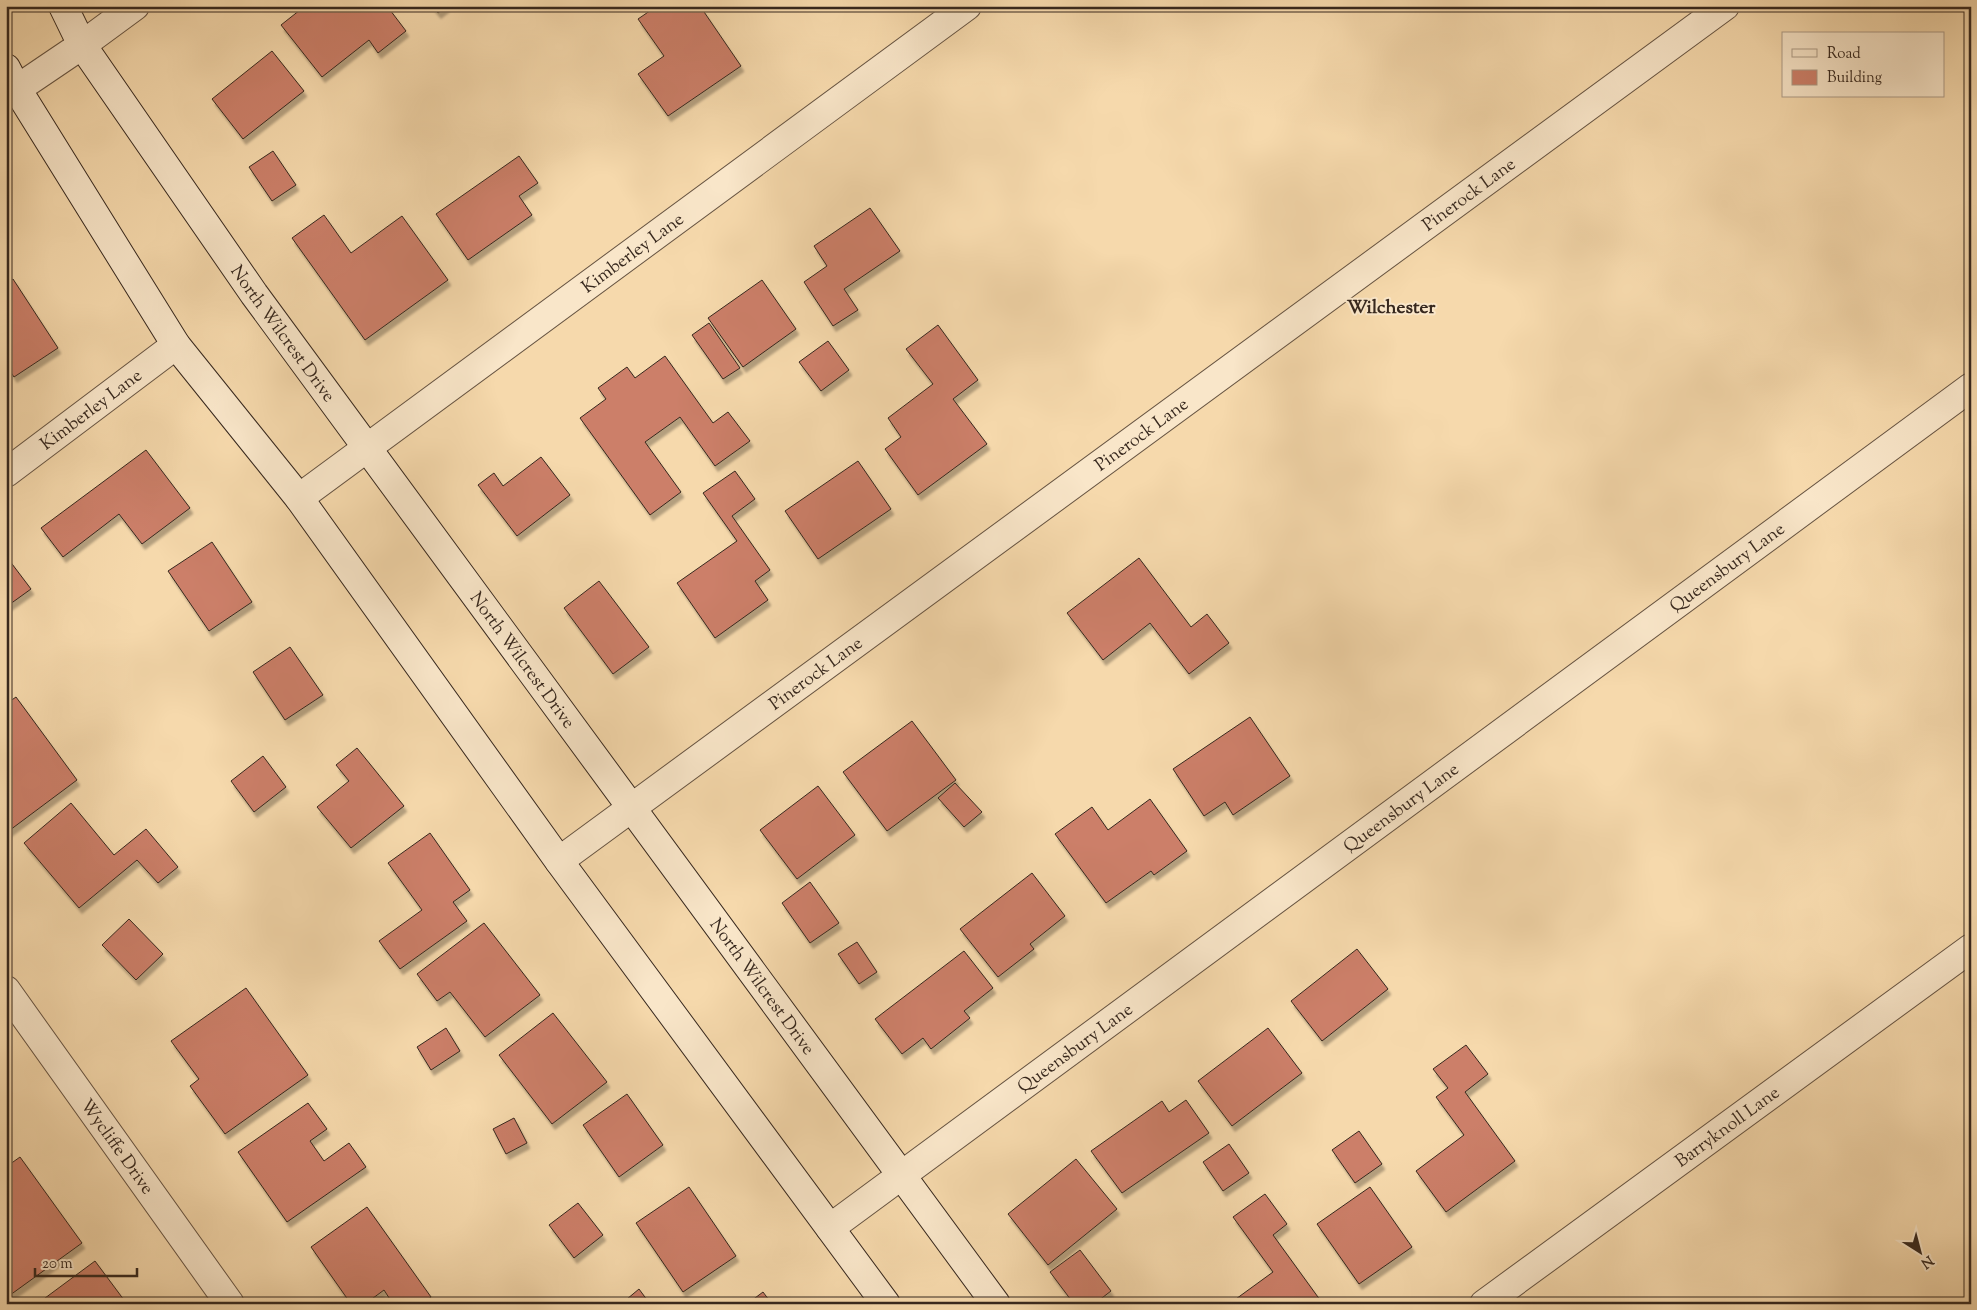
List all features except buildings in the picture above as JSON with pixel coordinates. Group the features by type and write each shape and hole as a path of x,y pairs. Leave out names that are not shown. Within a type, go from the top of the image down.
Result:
{"street":[{"name":"North Wilcrest Drive","path":"63,6 82,45 254,294 996,1304"},
{"path":"135,6 82,45 12,78 176,345 299,498 560,861 886,1304"},
{"name":"Kimberley Lane","path":"299,498 967,6"},
{"name":"Pinerock Lane","path":"560,861 1725,6"},
{"name":"Kimberley Lane","path":"6,473 176,345"},
{"name":"Queensbury Lane","path":"830,1228 1971,387"},
{"name":"Barryknoll Lane","path":"1484,1304 1971,948"},
{"name":"Wycliffe Drive","path":"6,990 230,1304"}],"district":[{"name":"Wilchester","path":"1391,306"}]}
